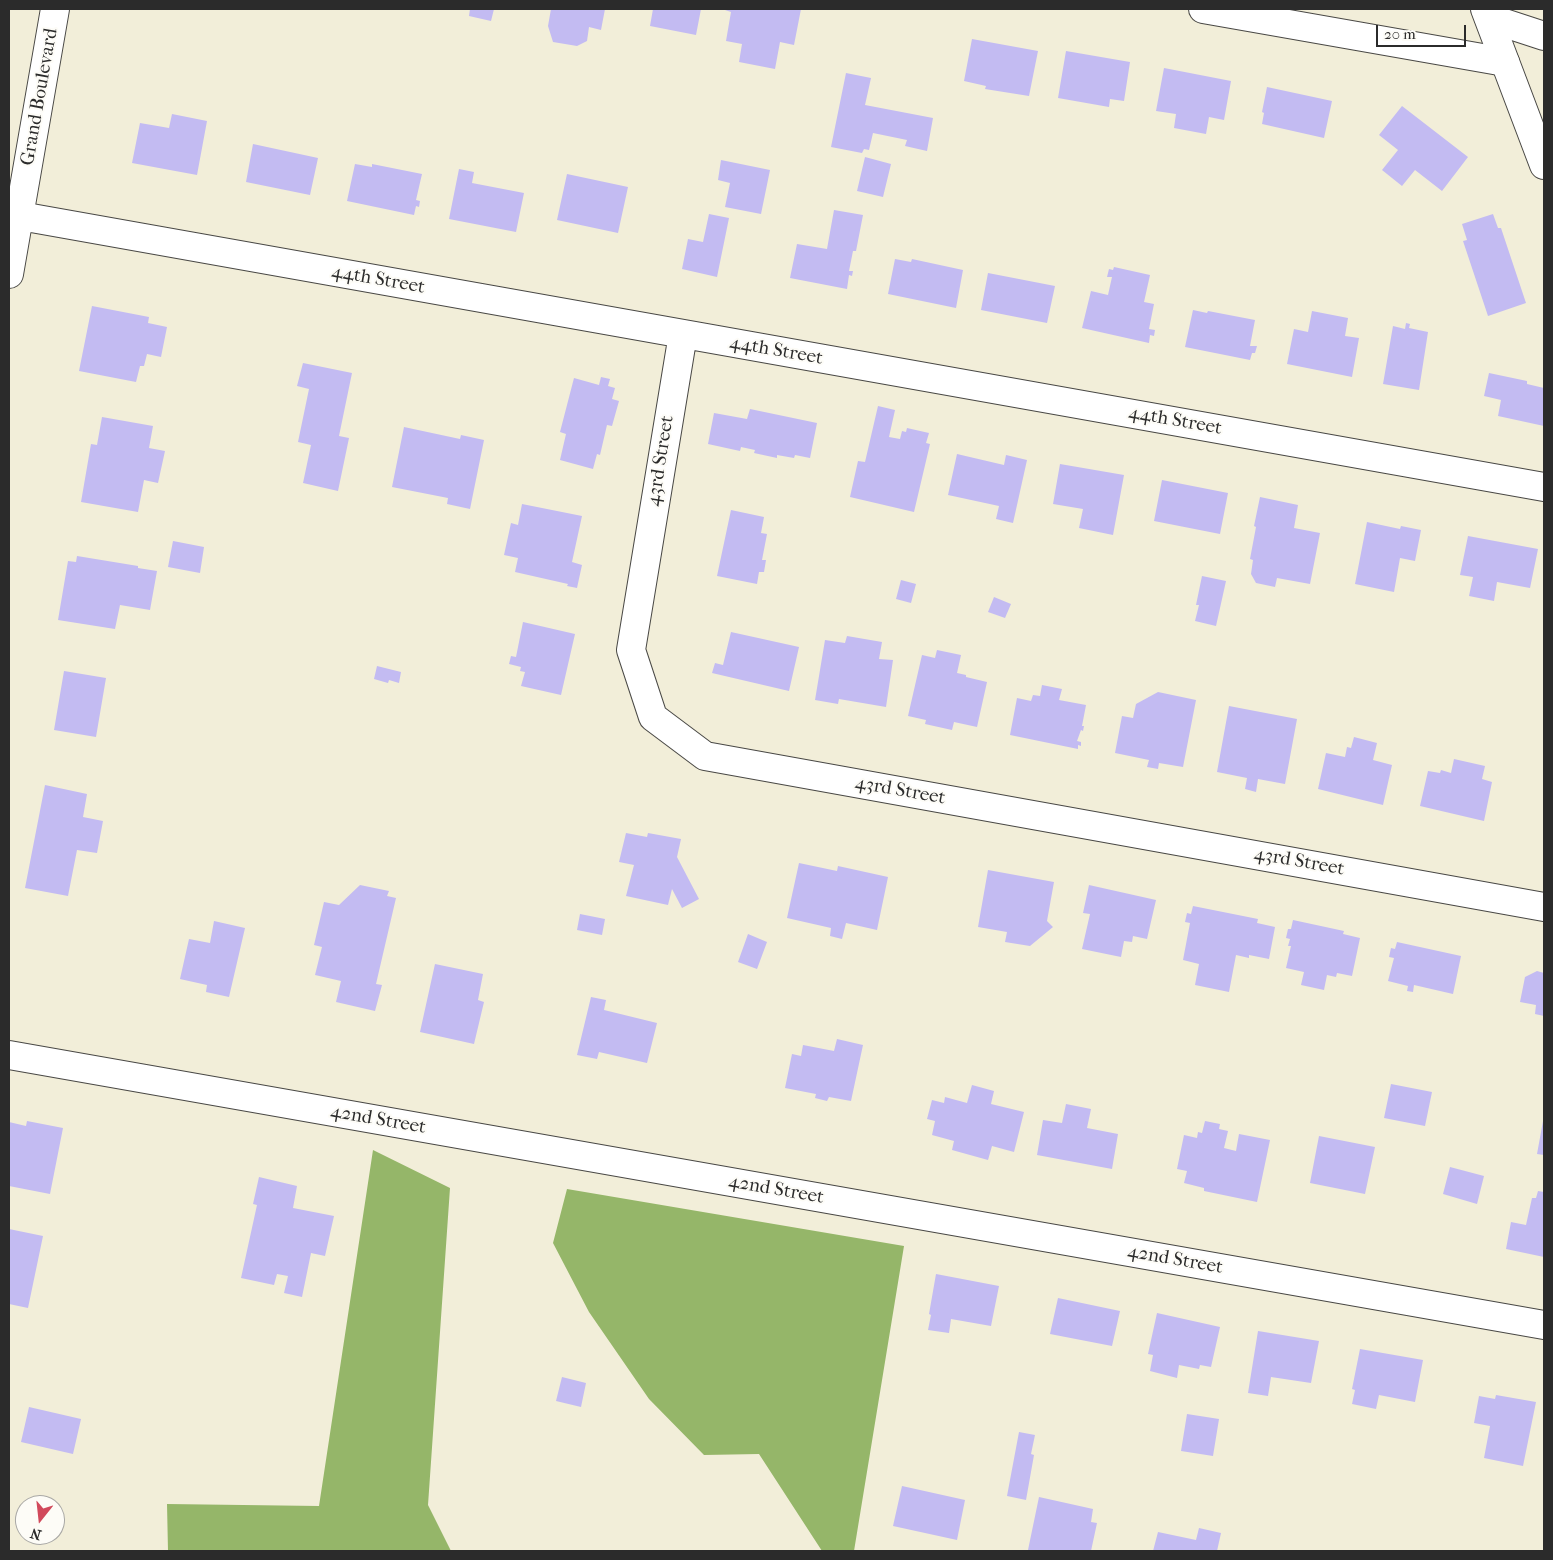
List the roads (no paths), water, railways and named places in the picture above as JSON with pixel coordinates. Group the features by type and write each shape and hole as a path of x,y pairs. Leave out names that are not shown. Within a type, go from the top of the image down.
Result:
{"street":[{"name":"Grand Boulevard","path":"9,274 14,215 55,9"},
{"path":"1203,9 1505,62"},
{"path":"1487,13 1544,165"},
{"path":"1487,13 1544,36"},
{"name":"44th Street","path":"14,215 1544,487"},
{"name":"43rd Street","path":"683,334 631,650 653,717 705,756 1544,906"},
{"name":"42nd Street","path":"9,1055 1544,1325"}]}
